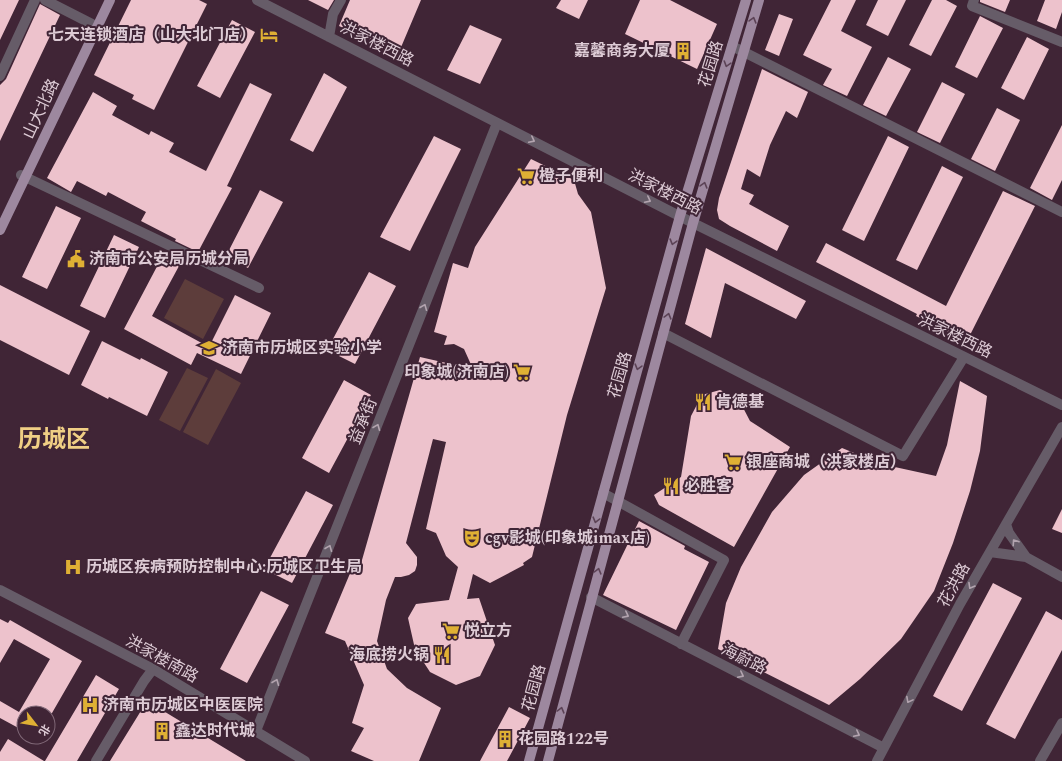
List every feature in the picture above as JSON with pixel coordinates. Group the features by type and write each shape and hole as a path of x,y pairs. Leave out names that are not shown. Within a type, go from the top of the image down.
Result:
{"main road":[{"name":"山大北路","path":"0,230 23,176 104,0"},
{"name":"山大北路","path":"0,219 23,176 110,0"},
{"name":"花园路","path":"529,761 680,216 746,0"},
{"name":"花园路","path":"548,761 693,223 759,0"}],"street":[{"path":"0,76 35,0"},
{"path":"45,0 92,24"},
{"path":"329,37 333,14 341,0"},
{"path":"974,0 972,6 1062,42"},
{"name":"洪家楼西路","path":"261,1 693,223 1062,405"},
{"path":"732,46 1062,212"},
{"name":"益承街","path":"256,731 497,122"},
{"path":"23,176 259,288"},
{"path":"664,334 903,456 964,356"},
{"name":"花洪路","path":"877,761 960,604 1062,427"},
{"path":"603,493 724,560 682,644"},
{"path":"1006,524 1009,534 1026,557"},
{"path":"990,552 1026,557 1062,577"},
{"name":"洪家楼南路","path":"0,590 153,670 305,761"},
{"name":"海蔚路","path":"591,597 884,748"},
{"path":"96,761 144,682 153,670"},
{"path":"1040,761 1062,723"}],"shaded area":[{"path":"185,279 224,299 203,339 164,318"},
{"path":"187,368 208,378 180,431 159,420"},
{"path":"216,369 241,383 208,445 183,432"}],"building":[{"path":"0,0 19,0 0,40"},
{"path":"131,0 199,0 207,4 154,110 132,99 134,95 94,75"},
{"path":"308,0 334,0 328,10"},
{"path":"350,0 421,0 399,52 339,26"},
{"path":"561,0 588,0 579,19 556,8"},
{"name":"嘉馨商务大厦","path":"640,0 670,0 717,24 697,69 625,34"},
{"path":"831,0 856,0 841,31 872,47 847,96 823,85 832,69 803,55"},
{"path":"878,0 906,0 888,36 866,25"},
{"path":"932,0 946,0 957,6 931,56 909,45"},
{"path":"980,0 1010,0 1005,12 980,2"},
{"path":"1045,0 1062,0 1062,12 1056,29 1037,21"},
{"path":"40,4 60,15 0,141 0,85 6,79"},
{"path":"779,14 793,19 779,56 765,50"},
{"path":"980,16 1003,28 977,78 955,67"},
{"path":"232,20 255,32 220,98 197,86"},
{"path":"470,25 502,39 480,84 447,70"},
{"path":"1027,37 1049,49 1024,100 1001,88"},
{"path":"888,57 911,69 886,116 863,105"},
{"path":"762,69 808,92 797,118 786,111 770,145 760,177 747,169 741,189 754,195 749,204 789,226 777,251 719,219 717,210 719,198"},
{"path":"324,73 347,87 313,152 290,140"},
{"path":"942,82 965,94 940,143 917,132"},
{"path":"250,83 272,94 227,186 232,188 198,252 175,241 176,239 141,221 146,212 108,192 106,196 77,181 71,192 47,178 93,92 117,106 112,115 149,135 151,131 174,143 169,152 206,171"},
{"path":"997,108 1020,120 995,171 971,159"},
{"path":"1062,125 1062,180 1052,200 1030,188"},
{"path":"434,136 461,149 410,251 380,237"},
{"path":"888,136 909,147 864,241 842,230"},
{"name":"印象城(济南店)","path":"531,159 574,180 578,194 591,212 606,288 567,415 532,557 523,563 524,565 490,583 473,574 467,599 479,598 495,645 480,676 456,685 430,672 415,649 408,618 416,604 449,600 458,567 446,556 436,533 426,529 446,442 433,439 406,543 417,557 417,565 415,571 409,575 395,577 386,600 377,641 387,669 407,688 441,708 419,761 374,761 351,751 364,728 352,723 364,685 345,641 325,633 351,571 358,574 420,357 473,369 464,349 454,344 444,345 447,336 434,332 453,263 468,268 475,247"},
{"path":"942,166 963,177 917,270 896,260"},
{"path":"260,190 283,202 248,268 226,256"},
{"path":"1003,191 1035,206 967,341 916,316 917,314 816,262 826,243 946,306"},
{"path":"56,206 81,218 47,289 22,277"},
{"path":"114,235 139,247 105,318 80,306"},
{"path":"706,248 806,301 796,319 725,283 711,338 685,324"},
{"path":"162,257 179,266 152,316 209,347 235,295 271,313 241,374 197,353 191,365 124,329"},
{"path":"369,272 396,286 355,364 327,350"},
{"path":"0,285 90,331 69,375 0,340"},
{"path":"102,341 168,372 147,416 81,385"},
{"path":"344,380 371,395 329,473 302,458"},
{"path":"960,381 987,396 980,451 970,491 953,543 934,591 901,639 860,679 829,705 718,649 726,603 741,567 772,512 804,475 842,448 881,464 936,476 947,445"},
{"name":"银座商城（洪家楼店）","path":"720,390 738,398 750,421 790,447 734,547 659,505 654,495 681,477 691,416 702,395"},
{"path":"306,491 333,505 292,583 264,569"},
{"path":"1062,509 1062,533 1052,529"},
{"path":"639,521 685,546 684,549 709,562 676,630 603,595"},
{"path":"993,583 1022,598 962,711 933,696"},
{"path":"261,591 289,605 247,683 220,669"},
{"path":"1046,611 1062,620 1062,650 1015,739 986,724"},
{"path":"0,619 8,623 10,620 82,661 56,706 23,705 50,659 14,639 0,663"},
{"path":"96,675 119,689 77,761 45,761 54,745 56,745 56,742"},
{"path":"0,701 16,710 16,727 0,718"},
{"name":"鑫达时代城","path":"147,701 246,761 110,761"},
{"name":"花园路122号","path":"509,707 530,718 507,761 480,761"},
{"path":"8,739 44,761 0,761 0,752"}],"place":[{"name":"七天连锁酒店（山大北门店）","path":"269,35"},
{"name":"嘉馨商务大厦","path":"683,51"},
{"name":"橙子便利","path":"526,176"},
{"name":"济南市公安局历城分局","path":"76,259"},
{"name":"济南市历城区实验小学","path":"209,348"},
{"name":"印象城(济南店)","path":"522,372"},
{"name":"肯德基","path":"703,402"},
{"name":"银座商城（洪家楼店）","path":"733,462"},
{"name":"必胜客","path":"671,486"},
{"name":"cgv影城(印象城imax店)","path":"472,538"},
{"name":"历城区疾病预防控制中心:历城区卫生局","path":"73,567"},
{"name":"悦立方","path":"451,631"},
{"name":"海底捞火锅","path":"442,655"},
{"name":"济南市历城区中医医院","path":"90,705"},
{"name":"鑫达时代城","path":"162,731"},
{"name":"花园路122号","path":"505,739"}],"district":[{"name":"历城区","path":"54,440"}]}
